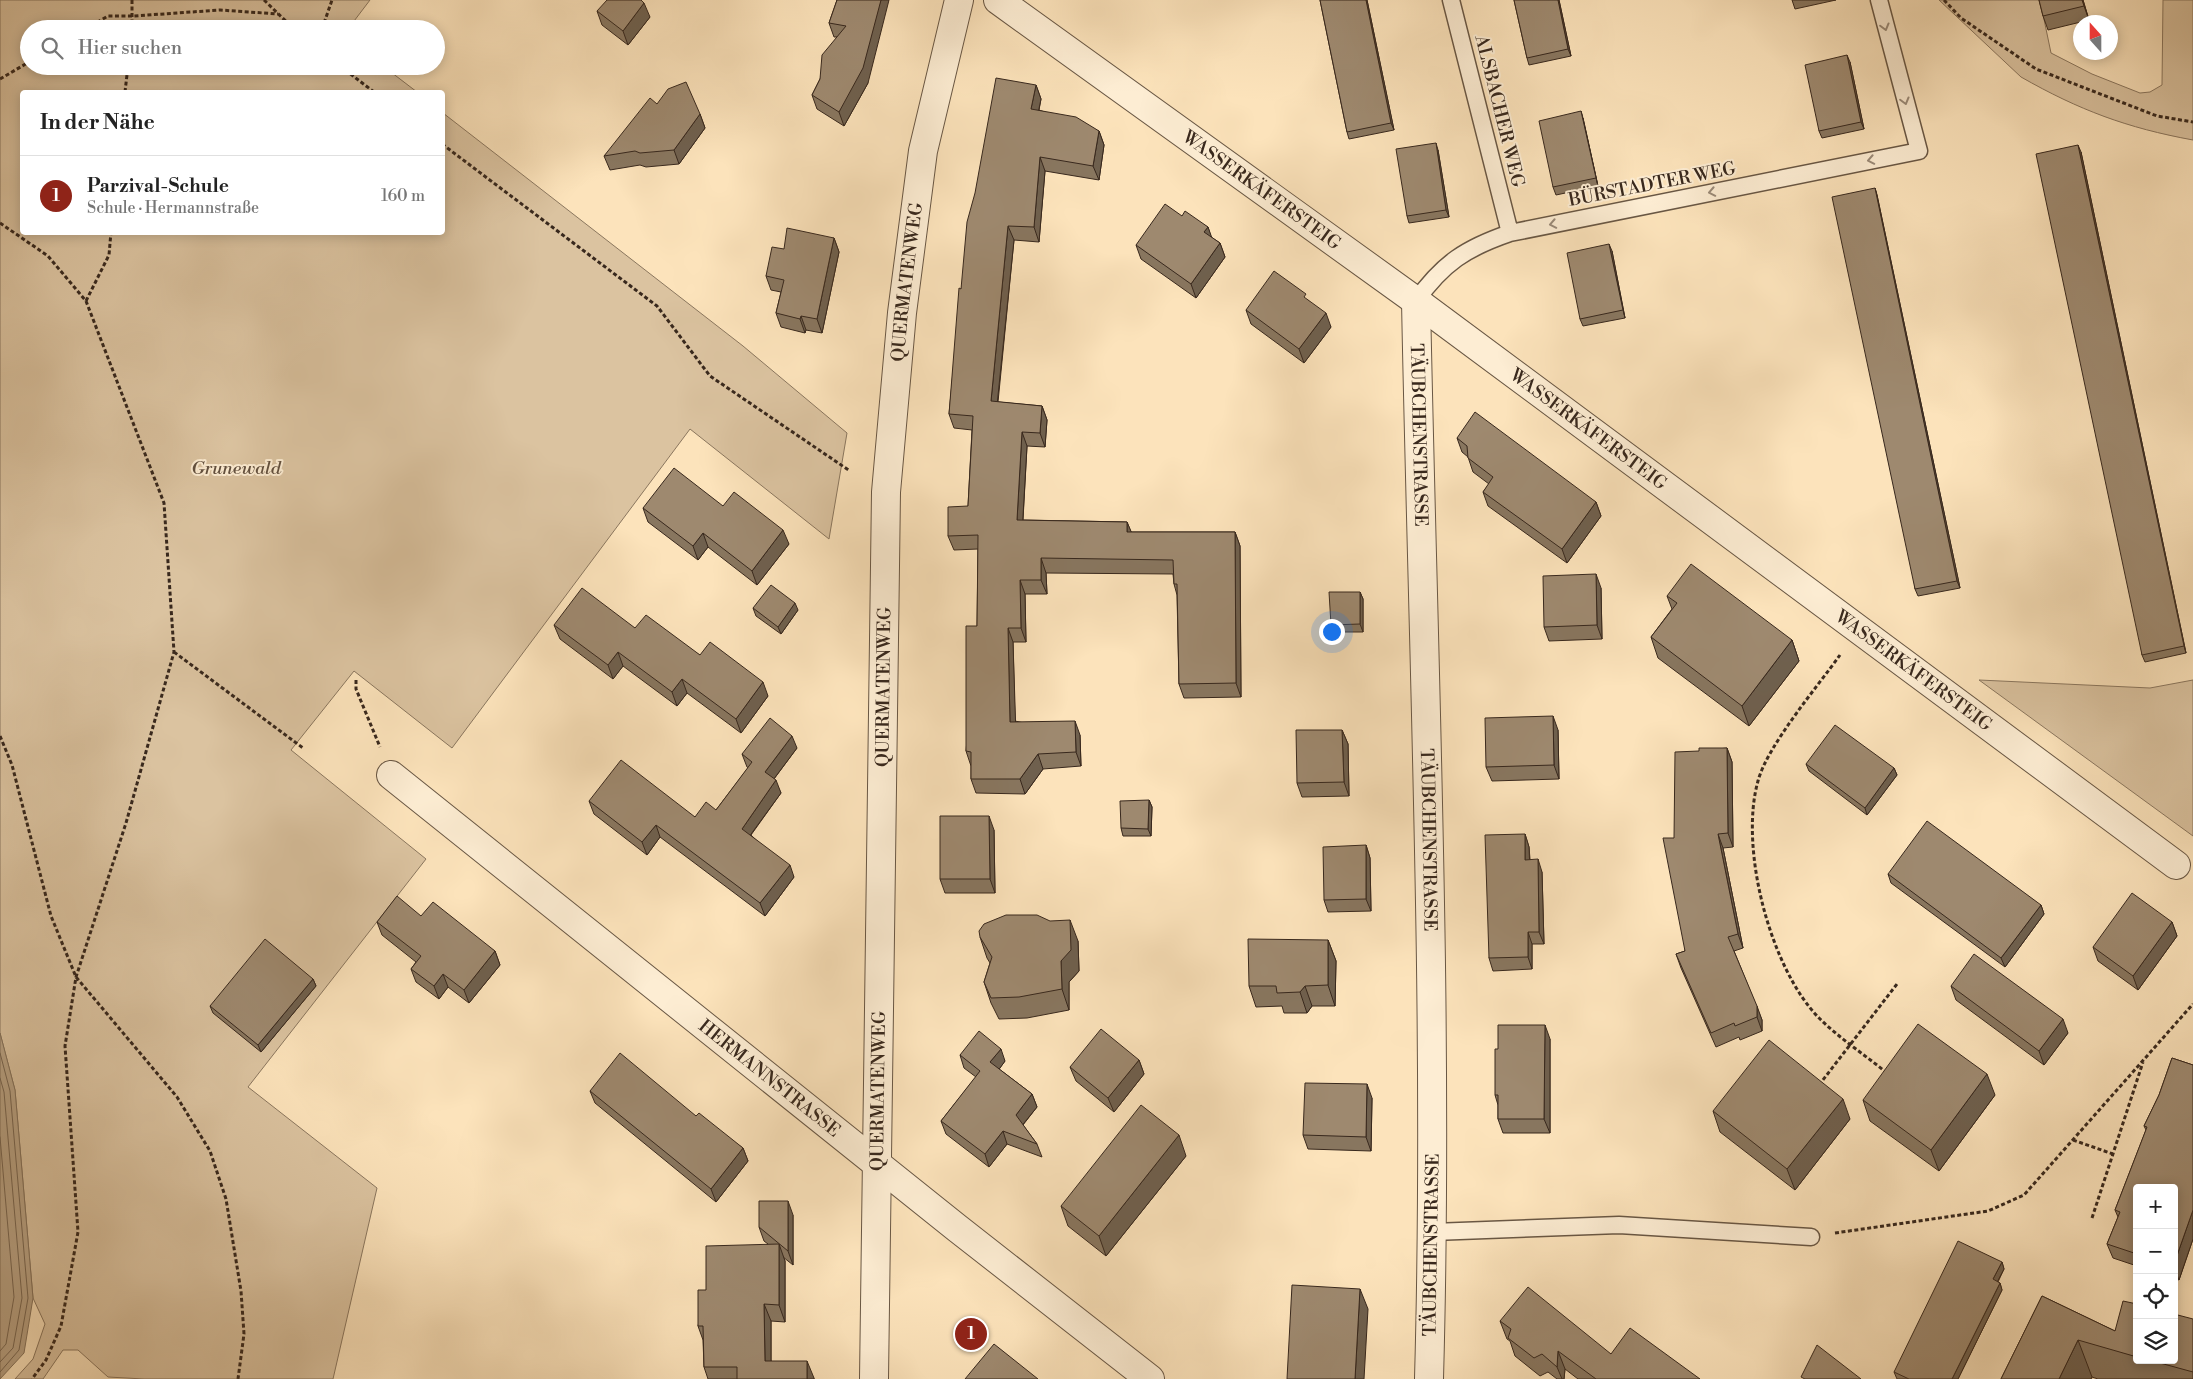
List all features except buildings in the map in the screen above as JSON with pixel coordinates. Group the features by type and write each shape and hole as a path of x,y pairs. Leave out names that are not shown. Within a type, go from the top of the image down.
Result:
{"street":[{"name":"QUERMATENWEG","path":"874,1379 886,492 902,313 924,151 960,0"},
{"name":"WASSERKÄFERSTEIG","path":"998,0 1416,301 2176,865"},
{"name":"TÄUBCHENSTRASSE","path":"1416,301 1433,1232 1429,1379"},
{"name":"HERMANNSTRASSE","path":"391,774 876,1163 1150,1379"}],"lane":[{"name":"ALSBACHER WEG","path":"1451,0 1510,233"},
{"name":"BÜRSTADTER WEG","path":"1416,301 1434,277 1456,257 1481,242 1510,233 1919,150 1879,0"},
{"path":"1433,1232 1619,1225 1810,1237"}],"path":[{"path":"132,0 133,20"},
{"path":"264,0 284,20"},
{"path":"325,20 332,0"},
{"path":"1944,0 1961,18 2036,69 2157,116 2193,122"},
{"path":"101,20 108,16 220,10 278,14"},
{"path":"0,78 20,67"},
{"path":"125,90 127,75"},
{"path":"352,75 371,90"},
{"path":"445,146 656,306 710,376 850,471"},
{"path":"0,223 48,256 86,301 164,503 174,652 126,823 76,977 65,1046 78,1232 61,1326 46,1360 32,1379"},
{"path":"86,301 109,255 111,235"},
{"path":"1858,630 1775,746 1758,780 1751,824 1758,880 1768,926 1788,976 1819,1017 1891,1076"},
{"path":"174,652 303,748"},
{"path":"356,680 356,689 391,774"},
{"path":"0,736 12,765 51,916 76,977 177,1097 210,1152 226,1199 241,1291 244,1334 238,1379"},
{"path":"1814,1092 1897,984"},
{"path":"1810,1237 1988,1210 2024,1195 2193,1004"},
{"path":"2092,1218 2144,1060"},
{"path":"2073,1140 2113,1154"}],"green space":[{"name":"Grunewald","path":"0,0 370,0 355,20 20,20 20,75 395,75 414,90 20,90 20,235 445,235 445,115 743,346 847,433 829,539 690,429 452,748 354,671 291,750 426,859 248,1087 377,1188 333,1379 144,1379 108,1377 78,1350 63,1350 43,1379 15,1379 33,1359 45,1324 33,1298 15,1090 0,1033"},
{"path":"1939,0 2040,0 2051,53 2092,74 2140,93 2150,92 2162,85 2163,0 2193,0 2193,140 2146,130 2104,116 2042,89 2021,77"},
{"path":"1979,680 2150,688 2193,680 2193,836"}],"water":[{"path":"0,1033 15,1090 33,1298 24,1353 0,1379"}],"place":[{"name":"Parzival-Schule","path":"971,1334"}]}
